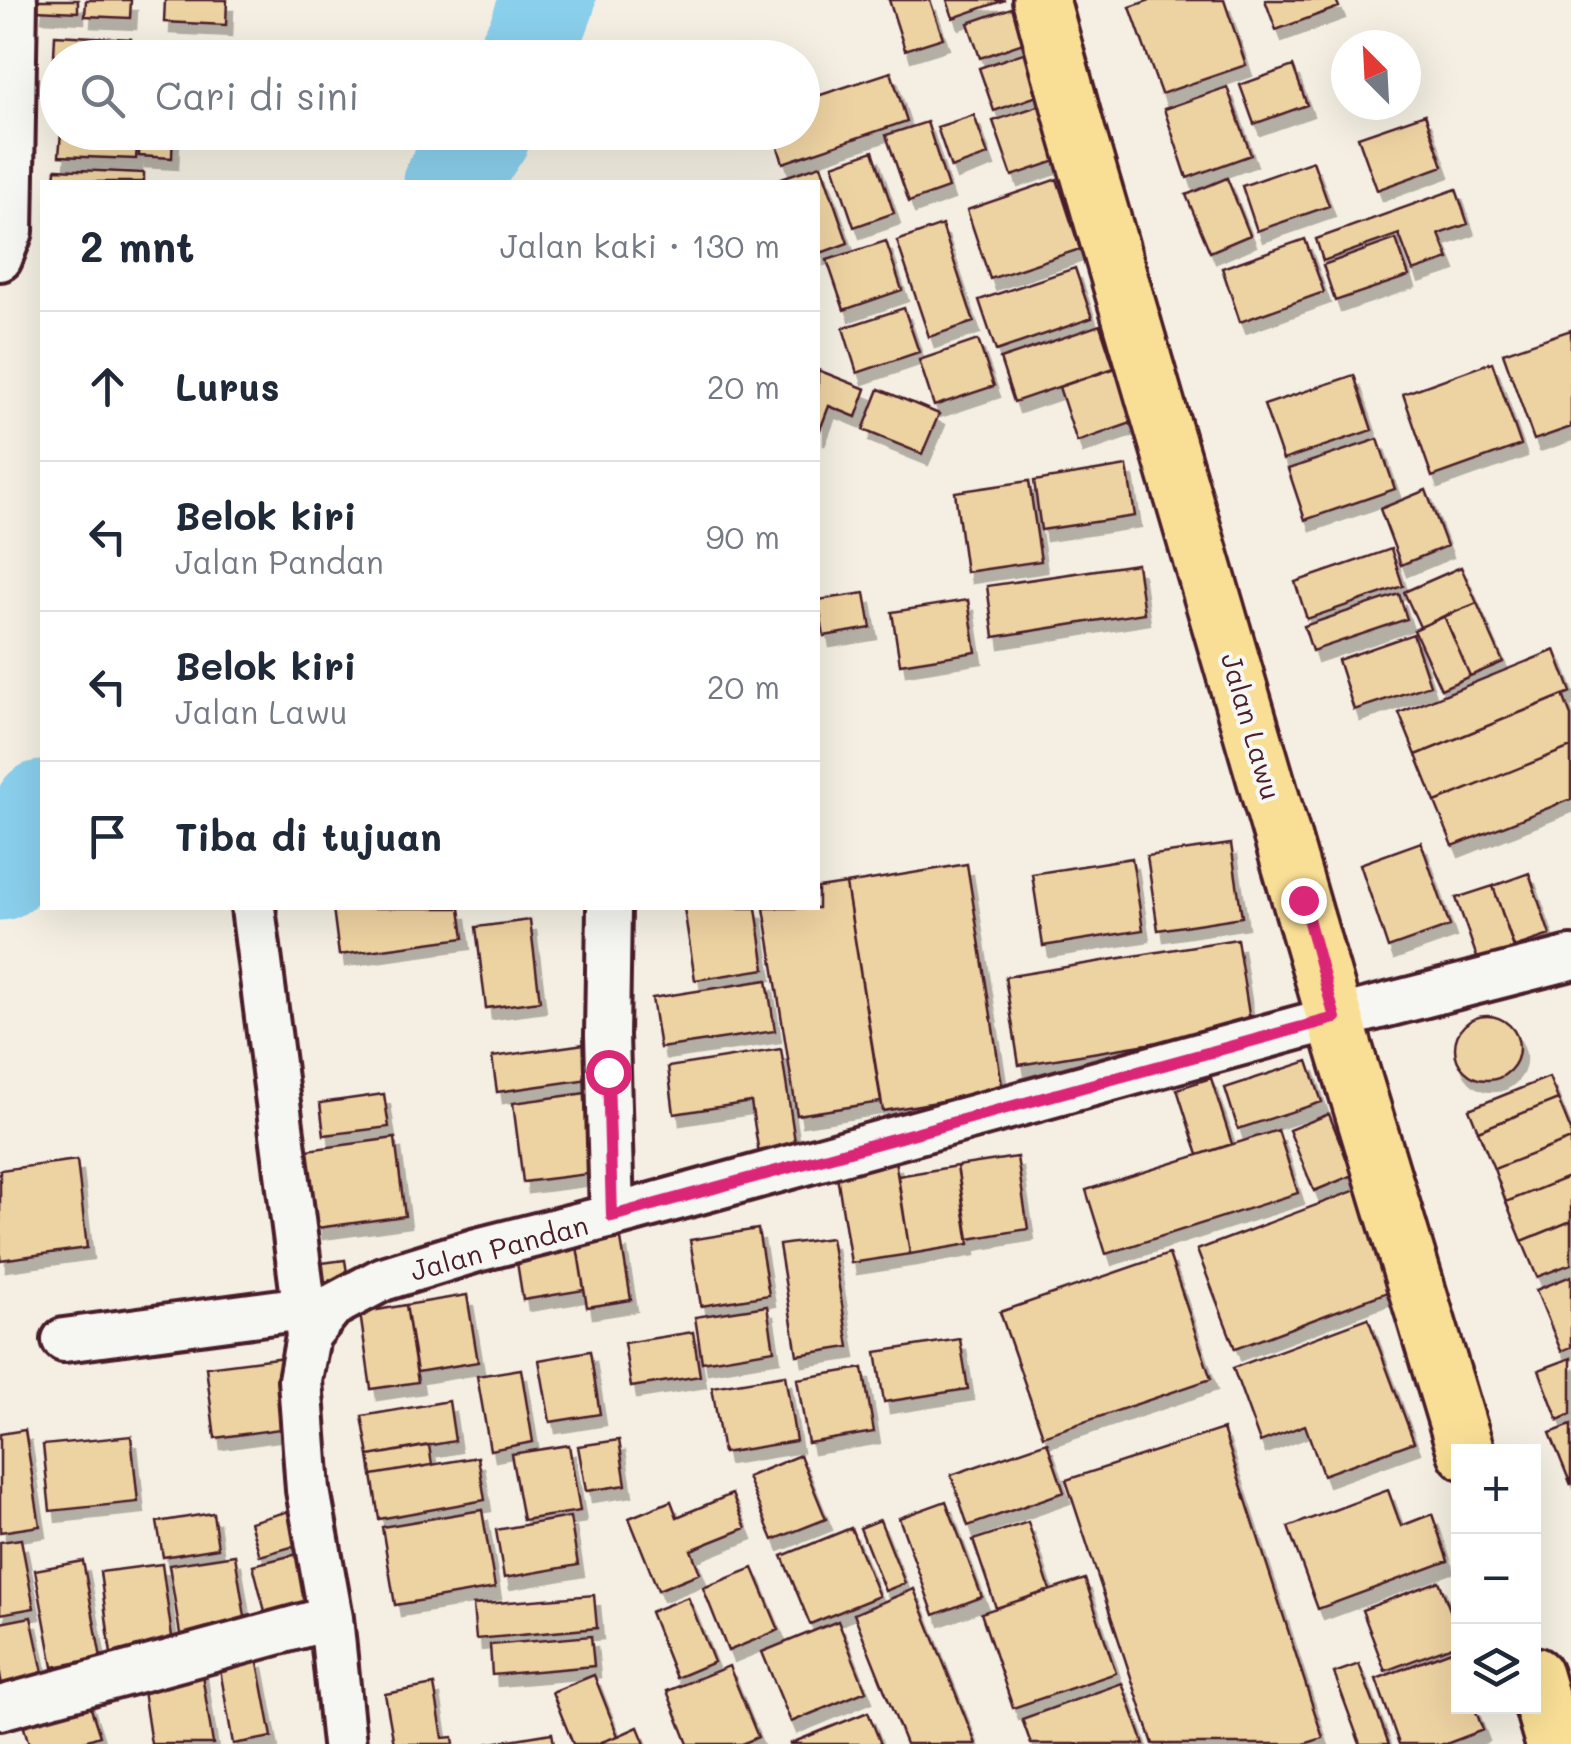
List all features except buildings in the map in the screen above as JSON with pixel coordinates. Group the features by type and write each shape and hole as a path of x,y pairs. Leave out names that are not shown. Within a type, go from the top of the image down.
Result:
{"main road":[{"name":"Jalan Lawu","path":"1041,0 1335,1018 1464,1444"},
{"path":"1541,1699 1554,1744"}],"street":[{"path":"0,259 11,231 15,0"},
{"path":"252,910 306,1322 300,1380 308,1490 330,1618 344,1744"},
{"path":"609,910 607,1035 612,1216"},
{"name":"Jalan Pandan","path":"306,1322 383,1279 477,1250 1571,958"},
{"path":"64,1340 306,1322"},
{"path":"0,1708 330,1618"}],"waterway":[{"path":"533,40 548,0"},
{"path":"452,180 472,150"},
{"path":"0,873 40,811"}],"route":[{"path":"608,1072 612,1216 1335,1018 1303,900"}]}
